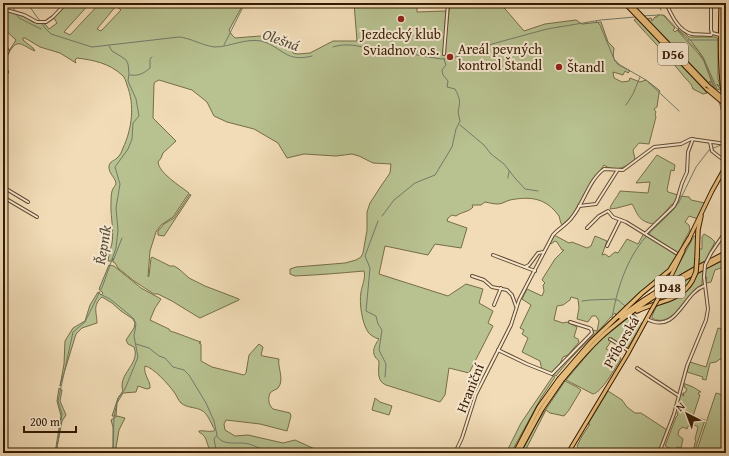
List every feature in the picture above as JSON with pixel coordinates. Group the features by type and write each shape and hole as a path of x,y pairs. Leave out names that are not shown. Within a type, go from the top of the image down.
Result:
{"highway":[{"name":"D56","path":"625,3 640,16 707,85 726,101"},
{"name":"D56","path":"629,3 708,90 726,105"},
{"path":"617,323 645,306 677,297 692,281 696,270 698,233 702,216"},
{"path":"602,332 642,293 670,270 689,239"},
{"name":"D48","path":"518,453 542,408 561,379 573,362 602,332 631,309 656,292 683,275 726,253"},
{"name":"D48","path":"515,453 539,407 561,379 589,349 617,323 645,303 680,280 726,256"}],"main road":[{"path":"720,3 721,78 726,113"},
{"name":"Příborská","path":"568,453 647,319 726,166"},
{"name":"Příborská","path":"689,239 726,169"}],"street":[{"path":"3,8 41,22 46,22 66,3"},
{"path":"444,54 448,3"},
{"path":"666,3 673,18 686,31 692,34 712,33 720,35"},
{"path":"711,3 712,33"},
{"path":"3,45 8,50 3,61"},
{"path":"3,68 7,72"},
{"path":"648,234 674,206 677,200 687,172 688,152 693,139"},
{"path":"525,267 529,265 538,253 544,252 558,229 573,217 601,170 623,170 654,147 681,144 693,139 726,144"},
{"path":"710,142 712,151 726,162"},
{"path":"579,206 596,204 618,171"},
{"path":"3,187 28,202"},
{"path":"3,197 36,217"},
{"path":"586,228 606,211 610,212 613,217 648,234 676,253"},
{"path":"607,246 620,220"},
{"path":"659,453 674,414 691,356 707,313 708,303 704,286 705,265 711,253 726,231"},
{"name":"Hraniční","path":"455,453 462,438 476,394 511,325 516,306 544,252"},
{"path":"493,255 535,271"},
{"path":"472,276 484,280 492,287 507,290 512,295 516,306"},
{"path":"647,319 660,322 670,320 676,315 696,290 704,286"},
{"path":"494,305 501,288"},
{"path":"498,350 550,374 554,373 592,333 589,328 570,322"},
{"path":"610,339 629,351"},
{"path":"637,368 679,396"}],"green space":[{"path":"67,3 90,3 64,32 70,35 100,3 244,3 229,30 235,38 260,36 283,47 290,48 293,53 298,54 310,53 333,41 357,41 354,3 417,3 417,12 446,11 443,56 450,3 500,3 524,31 545,24 576,20 582,24 601,22 608,42 614,48 614,60 630,71 628,73 625,71 623,75 613,72 614,78 622,82 629,81 630,78 640,82 646,80 660,91 657,107 654,109 656,112 656,117 649,144 639,143 633,150 635,159 625,167 612,169 604,165 587,190 573,215 562,225 559,216 554,210 549,205 538,200 525,198 510,200 501,204 485,202 481,205 472,205 473,207 469,210 456,216 452,215 448,218 447,221 467,228 461,248 435,244 428,255 385,246 379,274 448,296 466,284 483,289 479,303 493,311 488,323 493,326 469,373 449,368 445,395 440,402 386,385 379,378 379,361 374,356 374,347 379,339 368,332 364,324 360,302 364,271 321,275 295,276 290,274 290,269 296,267 345,263 361,257 367,230 367,212 370,203 390,173 391,164 373,163 352,154 336,156 304,154 287,158 278,143 254,129 227,122 214,116 207,102 192,90 159,80 154,84 153,118 176,141 163,153 158,162 159,166 166,175 189,193 173,217 161,225 156,232 150,251 148,277 152,257 170,266 174,266 189,278 205,286 239,300 200,318 172,301 158,294 154,294 134,281 118,268 113,262 113,258 112,261 108,261 108,253 111,248 113,236 111,196 112,190 116,185 109,166 111,162 120,155 129,133 132,109 131,101 123,76 112,68 101,63 77,58 75,60 76,63 60,53 40,47 25,38 23,38 23,40 35,51 19,44 9,51 16,40 3,28 3,10 19,14 33,22 45,24 49,29 57,23 54,18","holes":["116,6 121,10 101,31 97,29"]},
{"path":"722,3 726,3 726,45 722,73"},
{"path":"658,15 663,15 675,28 673,30 675,32 677,30 699,54 704,61 714,88 710,81 709,83 647,19 651,18 652,21"},
{"path":"637,18 707,93 703,94 693,89 689,82 634,20"},
{"path":"679,27 689,37 716,37 718,39 718,79 720,85 717,85 720,90 717,89 703,57 691,41 678,29"},
{"path":"657,155 675,165 674,171 671,170 667,190 668,192 678,195 676,202 671,205 653,224 641,219 632,204 610,209 620,191 648,193 650,182 636,183"},
{"path":"190,194 191,195 164,236 158,235 158,231 164,224 174,218"},
{"path":"680,196 689,197 691,200 705,203 698,219 689,216 685,222 689,225 690,230 681,249 677,253 649,234 649,232 671,211"},
{"path":"644,233 678,256 667,271 616,316 615,313 602,327 584,344 556,376 552,374 555,373 592,334 593,330 597,331 599,321 596,316 592,316 588,322 577,319 579,308 578,299 571,297 570,300 563,305 557,306 554,320 563,323 567,322 577,327 574,337 578,339 579,342 568,355 563,357 559,366 552,373 542,370 540,361 522,352 528,338 522,334 524,330 520,328 531,305 522,299 527,289 542,296 544,291 543,285 545,283 542,280 555,259 564,250 562,250 555,241 551,244 550,243 554,235 569,243 572,242 587,248 591,246 595,236 607,241 602,255 605,254 609,257 615,252 618,253 627,239 638,244"},
{"path":"704,234 715,242 705,261 699,264 699,249 702,249 702,237"},
{"path":"694,236 696,236 695,266 673,279 672,277"},
{"path":"726,259 726,272 721,268 715,270 711,282 707,283 707,277 705,277 706,268"},
{"path":"109,265 114,266 141,288 161,299 150,320 169,329 170,331 201,342 199,343 201,344 201,361 212,367 244,375 246,373 249,355 259,344 263,347 261,355 279,359 281,381 277,389 270,393 269,401 273,409 290,413 291,416 287,431 260,424 226,420 224,424 225,430 235,436 248,435 283,443 295,440 317,450 320,453 213,452 210,449 205,437 199,432 215,430 206,414 201,410 181,403 165,381 145,366 145,372 150,388 147,389 138,386 136,392 123,393 117,403 116,416 112,416 118,398 123,391 123,379 134,359 134,347 128,344 126,340 134,328 135,323 133,319 102,297 96,306 97,323 82,328 76,334 60,386 64,364 65,341 73,328 85,321 90,305 98,292 101,295 103,293 99,289"},
{"path":"703,270 702,284 673,315 666,319 659,320 652,318 657,305 672,301 685,293 692,285 697,275"},
{"path":"693,276 683,290 670,298 659,302 663,293"},
{"path":"633,314 642,324 627,349 611,338 608,340 611,341 606,349 619,355 621,359 608,379 596,393 593,394 566,380 598,342"},
{"path":"718,328 726,330 726,361 720,359 716,362 710,363 706,380 702,379 703,377 687,372 690,362 706,367"},
{"path":"553,376 555,377 541,398 511,453 506,453 521,423"},
{"path":"565,381 581,390 569,410 564,416 550,413 546,410 524,453 521,453 538,421"},
{"path":"683,383 701,392 698,394 700,395 693,416 705,420 694,453 692,453 696,442 695,439 698,427 691,423 687,429 683,427 679,430 678,435 683,439 681,448 677,447 678,452 665,446 678,415 677,414 681,404 678,403 681,392 684,396 683,393 685,393 687,389 684,387 685,385 683,385"},
{"path":"59,388 62,390 60,401 66,415 62,421 55,453 61,416 57,401"},
{"path":"608,391 622,400 627,407 635,413 641,413 667,430 658,453 645,448 641,453 581,453 577,446 590,424 588,424"},
{"path":"716,393 726,396 726,451 725,453 696,453"},
{"path":"375,398 380,402 392,406 389,415 372,410"},
{"path":"117,416 125,418 119,430 115,453 113,453 113,427 111,420"}],"waterway":[{"path":"11,3 15,11"},
{"name":"Olešná","path":"27,3 51,34 92,47 179,37 215,47 255,40 268,44 290,56 303,58 312,56"},
{"path":"224,45 245,3"},
{"path":"658,3 661,10"},
{"path":"16,14 19,18 41,29"},
{"name":"Olešná","path":"642,16 659,15"},
{"name":"Olešná","path":"664,15 699,52 716,90"},
{"name":"Olešná","path":"387,50 441,59 453,58 492,44 547,29 601,20 635,17"},
{"path":"596,21 600,25 614,59 620,65 646,80 679,111"},
{"path":"722,40 726,39"},
{"path":"688,40 718,40"},
{"name":"Olešná","path":"333,47 352,45 370,50"},
{"name":"Řepník","path":"56,453 62,414 58,401 73,332 85,322 103,285 116,248 118,230 116,208 120,184 115,167 128,149 132,139 133,123 139,116 136,99 128,81 128,64 126,60 112,51 109,46"},
{"path":"130,75 138,75 148,70 150,68 150,59 152,57"},
{"path":"382,216 394,200 415,183 435,175 452,147 456,129 460,121 458,112 460,101 455,89 447,87 448,81 443,75 442,70 446,65 444,59"},
{"path":"626,105 633,94 640,77"},
{"name":"Olešná","path":"719,101 726,129"},
{"path":"460,125 504,164 525,189 538,191"},
{"path":"612,318 621,281 633,255 646,237 674,209 696,167 709,150 723,144 726,138"},
{"path":"508,178 509,171"},
{"path":"378,221 365,256 370,268 366,311 376,316 378,324 382,330 379,350 386,364 385,377"},
{"name":"Řepník","path":"113,261 122,238"},
{"path":"100,294 110,299 125,311 134,319 136,324 134,336 138,357 125,389 118,398 114,417 113,453"},
{"path":"582,301 615,299"},
{"path":"615,300 618,300 625,306"},
{"path":"634,314 641,322"},
{"path":"136,344 149,348 159,356 165,358 173,367 184,370 189,375 206,403 214,421 217,435 214,439 216,449 220,453"},
{"path":"217,436 227,443 245,443 270,453"},
{"path":"575,449 579,453"},
{"path":"294,453 308,451"}],"place":[{"name":"Jezdecký klub Sviadnov o.s.","path":"401,19"},
{"name":"Areál pevných kontrol Štandl","path":"450,57"},
{"name":"Štandl","path":"559,67"}]}
